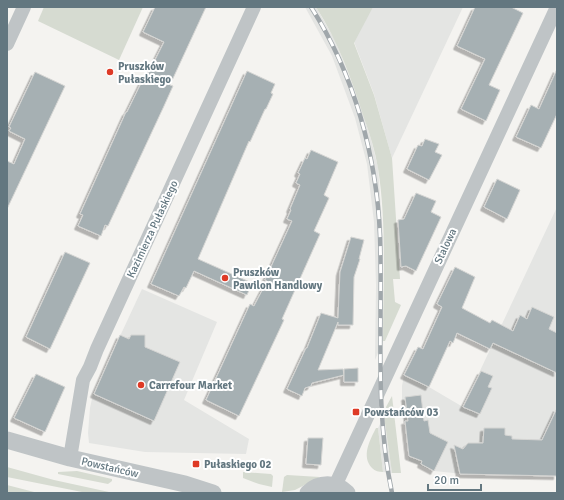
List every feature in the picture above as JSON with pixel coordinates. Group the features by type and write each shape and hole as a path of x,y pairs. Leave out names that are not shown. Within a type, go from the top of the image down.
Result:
{"street":[{"path":"7,44 24,7"},
{"name":"Kazimierza Pułaskiego","path":"70,458 83,380 254,7"},
{"name":"Stalowa","path":"341,489 366,415 557,7"},
{"name":"Powstańców","path":"7,440 70,458 185,484 213,493"},
{"path":"308,493 319,486 324,485 341,489"}],"shaded area":[{"path":"44,7 143,7 119,60 38,21"},
{"path":"305,7 316,7 335,40 358,98 378,167 383,237 383,341 375,360 376,285 374,222 367,164 355,118 332,56"},
{"path":"316,7 373,7 354,43 374,95 392,158 400,279 393,279 395,302 401,305 385,341 383,341 384,233 381,189 377,162 370,136 338,47"},
{"path":"336,7 463,7 392,158 374,94 348,26"},
{"path":"557,207 557,476 463,474 434,471 409,461 402,401 404,375 429,387 463,407"},
{"path":"142,289 217,322 184,400 249,439 246,454 145,452 89,443 88,433 90,408 93,394"},
{"path":"392,396 401,473 392,473 384,416 387,416 386,407"},
{"path":"384,416 392,473 383,472 378,428"},
{"path":"376,428 378,428 383,472 373,469 367,458 371,438"},
{"path":"7,467 109,493 87,493 7,477"},
{"path":"77,471 112,479 112,481 108,484 58,474 58,472"},
{"path":"243,472 271,474 273,476 272,487 243,478"},
{"path":"287,475 320,477 295,490 282,492 284,477"},
{"path":"7,485 38,493 7,493"}],"building":[{"path":"155,7 206,7 170,85 173,86 164,106 108,226 105,225 101,236 78,226 83,215 80,214 126,112 146,73 148,74 164,42 143,32"},
{"path":"475,7 511,7 523,13 489,85 500,90 486,121 461,109 485,59 457,46"},
{"path":"557,69 557,114 541,148 516,137 531,105 539,109"},
{"path":"247,71 275,84 271,93 273,94 250,142 249,141 198,259 252,283 247,295 194,271 186,288 184,287 179,296 151,284"},
{"path":"35,72 65,86 7,209 7,161 14,164 25,139 9,131 11,128 9,127"},
{"path":"425,139 439,144 435,152 442,155 429,180 407,169 418,145 422,146"},
{"path":"311,150 338,162 324,195 329,198 314,231 320,234 282,319 284,320 239,416 206,400 250,304 254,306 267,281 265,280 292,221 287,219 300,185 296,183 300,174 298,173 305,158 307,159"},
{"path":"497,179 520,190 507,219 484,207"},
{"path":"416,193 436,201 431,212 441,217 416,271 406,266 401,267 398,220 404,219"},
{"path":"351,237 364,240 354,277 353,325 338,325 338,322 318,370 343,369 344,375 312,383 311,386 305,388 302,396 287,389 307,348 321,313 338,318 340,272"},
{"path":"65,252 90,263 50,349 26,337"},
{"path":"455,267 475,277 462,308 490,323 492,320 513,331 520,315 527,319 532,307 554,317 549,329 557,333 557,373 493,343 490,349 457,333 453,343 450,341 429,387 404,375 418,347 423,349 442,307 437,304"},
{"path":"120,335 129,339 131,335 145,335 145,347 180,362 154,421 94,394"},
{"path":"358,368 358,382 344,382 344,369"},
{"path":"481,371 493,376 488,387 492,388 480,414 463,407"},
{"path":"36,374 65,387 45,432 14,418"},
{"path":"421,395 424,421 428,420 430,433 448,442 434,471 421,464 422,461 409,456 405,421 408,421 405,397"},
{"path":"557,408 557,476 460,474 454,445 463,449 468,443 483,443 484,428 505,428 505,435 512,436 512,439 542,440"},
{"path":"308,438 323,438 321,465 306,464"}],"railway":[{"path":"311,7 340,60 351,88 368,146 374,176 380,236 381,397 386,461 392,493"}],"place":[{"name":"Pruszków Pułaskiego","path":"110,72"},
{"name":"Pruszków Pawilon Handlowy","path":"225,278"},
{"name":"Carrefour Market","path":"141,385"},
{"name":"Powstańców 03","path":"356,412"},
{"name":"Pułaskiego 02","path":"196,464"}]}
